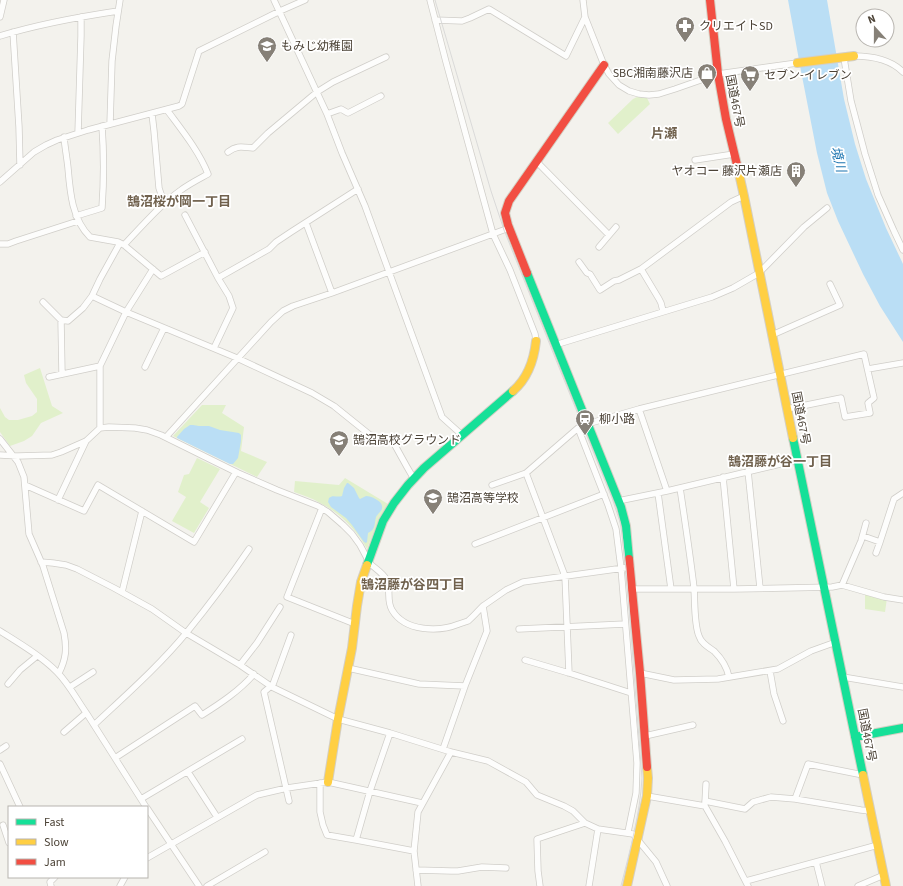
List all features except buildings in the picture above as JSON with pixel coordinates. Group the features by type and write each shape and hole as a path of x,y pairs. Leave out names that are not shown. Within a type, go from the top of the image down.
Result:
{"main road":[{"name":"国道467号","path":"710,0 718,74 726,119 744,196 797,460 886,886"},
{"path":"797,63 854,56"},
{"path":"604,65 509,201 506,208 506,217 555,345 618,501 626,526 633,589 648,778 647,796 626,886"},
{"path":"324,782 348,668 361,582 383,521 394,503 414,479 442,452 515,389 525,378 534,358 536,341"},
{"path":"855,737 903,728"}],"street":[{"path":"0,17 4,0"},
{"path":"110,124 112,61 120,0"},
{"path":"274,0 327,114 358,189 442,417 462,435"},
{"path":"0,182 34,152 64,137 179,106 182,104 199,51 305,0"},
{"path":"430,0 493,234 510,270 535,334 536,341"},
{"path":"584,0 585,17 609,74 620,85 629,91 639,94 649,95 665,92 718,74 797,63"},
{"path":"435,20 462,21 489,9 566,56 585,17"},
{"path":"0,36 81,17 118,11"},
{"path":"78,133 81,17"},
{"path":"13,32 20,165"},
{"path":"854,56 862,56 885,61 898,67 903,72"},
{"path":"228,152 238,146 253,148 268,133 317,92 333,82 386,57"},
{"path":"842,58 851,101 865,154 878,194 903,250"},
{"path":"327,114 341,110 348,113 381,96"},
{"path":"43,302 61,320 68,321 92,296 122,244 166,202 181,190 208,174 190,142 167,110"},
{"path":"152,114 159,188 166,202"},
{"path":"0,244 8,244 102,208 104,159 102,126"},
{"path":"64,137 71,200 77,218 90,237 122,244 161,276 205,252"},
{"path":"695,160 734,154"},
{"path":"537,162 609,236"},
{"path":"218,278 269,249 276,242 358,189"},
{"path":"579,262 590,274 600,290 614,281 641,269 731,202 744,196"},
{"path":"555,345 717,295 733,288 759,273 804,227 827,208"},
{"path":"185,215 218,278 230,296 233,308 214,348"},
{"path":"306,223 332,293"},
{"path":"599,246 616,227"},
{"path":"166,437 237,358 283,311 293,306 509,228"},
{"path":"100,428 100,366 126,312 153,269"},
{"path":"641,269 659,299 663,311"},
{"path":"772,335 840,306 830,284"},
{"path":"92,296 126,312 237,358 312,393 334,406 370,435 389,438 392,440 414,479"},
{"path":"61,320 62,374"},
{"path":"145,367 164,328"},
{"path":"492,485 526,473 578,428 587,424 639,409 864,354 874,398 868,403 870,413 845,417 840,398 787,409"},
{"path":"868,369 903,363"},
{"path":"49,377 100,366"},
{"path":"639,409 667,491"},
{"path":"0,455 52,455 86,441 100,428 109,427 147,430 166,437 236,472 322,508 352,534 360,545 368,561 384,576 388,583 390,605 393,612 400,620 420,628 441,629 467,621 483,606 506,590 522,582 631,567"},
{"path":"578,428 616,529 621,568 637,778 635,800 628,832"},
{"path":"0,439 18,462 22,470 25,485 29,534 41,562 56,606 66,643 66,653 59,673"},
{"path":"58,500 86,441"},
{"path":"618,501 797,460"},
{"path":"25,485 84,511 98,485 194,542 236,472"},
{"path":"748,472 760,588"},
{"path":"526,473 544,517 565,576 569,673"},
{"path":"723,477 734,589"},
{"path":"680,488 689,547 694,589 696,625 699,638 714,651 721,660 729,677"},
{"path":"658,493 671,589"},
{"path":"876,553 894,499 903,493"},
{"path":"475,544 604,494"},
{"path":"322,508 287,597 355,624"},
{"path":"122,592 142,511"},
{"path":"842,585 863,536 866,523"},
{"path":"863,536 880,542"},
{"path":"94,725 151,671 186,633 249,549"},
{"path":"41,562 66,565 78,569 122,592 152,609 186,633 240,665 271,686 338,719 451,752 488,760 526,782 537,795 573,811 585,823 598,829 634,834 656,862 667,886"},
{"path":"633,589 734,589 832,587 842,585 884,597 903,600"},
{"path":"443,749 465,686 487,632 483,606"},
{"path":"240,665 258,643 280,607"},
{"path":"519,629 625,624"},
{"path":"0,631 59,673 70,687 146,806"},
{"path":"290,801 264,692 271,686 291,635"},
{"path":"640,673 674,680 711,679 770,671 785,666 811,651 836,642"},
{"path":"8,684 20,670 37,656"},
{"path":"525,660 631,693"},
{"path":"348,668 419,684 465,686"},
{"path":"770,671 774,694 783,720"},
{"path":"70,687 93,672"},
{"path":"115,758 195,706 202,716 228,699 254,674"},
{"path":"843,677 903,687"},
{"path":"64,732 86,713"},
{"path":"645,736 693,726"},
{"path":"356,840 370,791 390,733"},
{"path":"141,799 242,739"},
{"path":"0,750 6,746"},
{"path":"418,886 414,851 418,812 451,752"},
{"path":"0,764 20,806"},
{"path":"795,799 808,764 863,775"},
{"path":"188,772 217,817"},
{"path":"324,782 320,812 327,835 414,851"},
{"path":"148,857 257,794 287,788 324,782 422,803"},
{"path":"706,784 705,804 747,884 816,862 878,846"},
{"path":"647,796 745,809 753,802 772,797 795,799 870,811"},
{"path":"148,809 199,886"},
{"path":"540,886 537,839 585,823"},
{"path":"1,826 8,841"},
{"path":"590,886 598,829"},
{"path":"207,886 265,852"},
{"path":"816,862 822,886"},
{"path":"416,870 451,871 482,867 506,868"},
{"path":"862,885 884,875"}],"green space":[{"path":"637,97 647,98 650,104 618,134 608,123"},
{"path":"40,368 52,406 63,413 41,423 32,436 24,441 10,446 0,432 0,408 5,417 9,420 18,420 32,416 37,412 37,399 26,383 24,375"},
{"path":"202,405 226,405 222,413 244,427 241,451 267,462 257,477 173,436"},
{"path":"197,458 220,469 200,502 209,508 194,533 172,521 186,497 178,492 184,475 189,474"},
{"path":"345,478 388,504 379,518 367,549 353,528 341,517 317,501 294,492 295,481 339,485"},
{"path":"865,592 887,598 885,612 865,609"}],"water":[{"name":"境川","path":"788,0 827,0 844,99 855,144 866,179 886,228 903,264 903,342 880,306 863,274 838,221 827,193 817,153"},
{"path":"190,425 209,426 220,430 239,433 241,435 241,441 238,458 233,464 230,464 177,438 184,429"},
{"path":"347,483 354,488 360,499 368,496 376,499 382,504 382,509 376,517 374,528 368,533 366,543 346,518 331,507 328,502 329,498 331,497 342,496"}],"tram line":[{"path":"435,0 491,191 504,230 612,498 620,522 626,568 642,778 637,819 621,886"}],"traffic: fast":[{"path":"527,273 621,507 626,526 629,559"},
{"path":"367,565 383,521 394,503 408,485 424,468 513,391"},
{"path":"793,438 863,775"},
{"path":"855,737 903,728"}],"traffic: slow":[{"path":"797,63 854,56"},
{"path":"738,169 793,438"},
{"path":"513,391 523,380 529,368 534,355 536,341"},
{"path":"328,782 338,719 352,648 361,582 367,565"},
{"path":"627,886 647,796 647,767"},
{"path":"863,775 886,886"}],"traffic: jam":[{"path":"710,0 718,74 726,119 738,169"},
{"path":"527,273 508,225 505,213 509,201 604,65"},
{"path":"629,559 647,767"}],"place":[{"name":"クリエイトSD","path":"685,43"},
{"name":"もみじ幼稚園","path":"267,63"},
{"name":"SBC湘南藤沢店","path":"707,90"},
{"name":"セブン-イレブン","path":"750,92"},
{"name":"ヤオコー 藤沢片瀬店","path":"796,188"},
{"name":"柳小路","path":"585,436"},
{"name":"鵠沼高校グラウンド","path":"339,457"},
{"name":"鵠沼高等学校","path":"433,515"}],"district":[{"name":"片瀬","path":"664,133"},
{"name":"鵠沼桜が岡一丁目","path":"179,201"},
{"name":"鵠沼藤が谷一丁目","path":"780,461"},
{"name":"鵠沼藤が谷四丁目","path":"413,584"}]}
